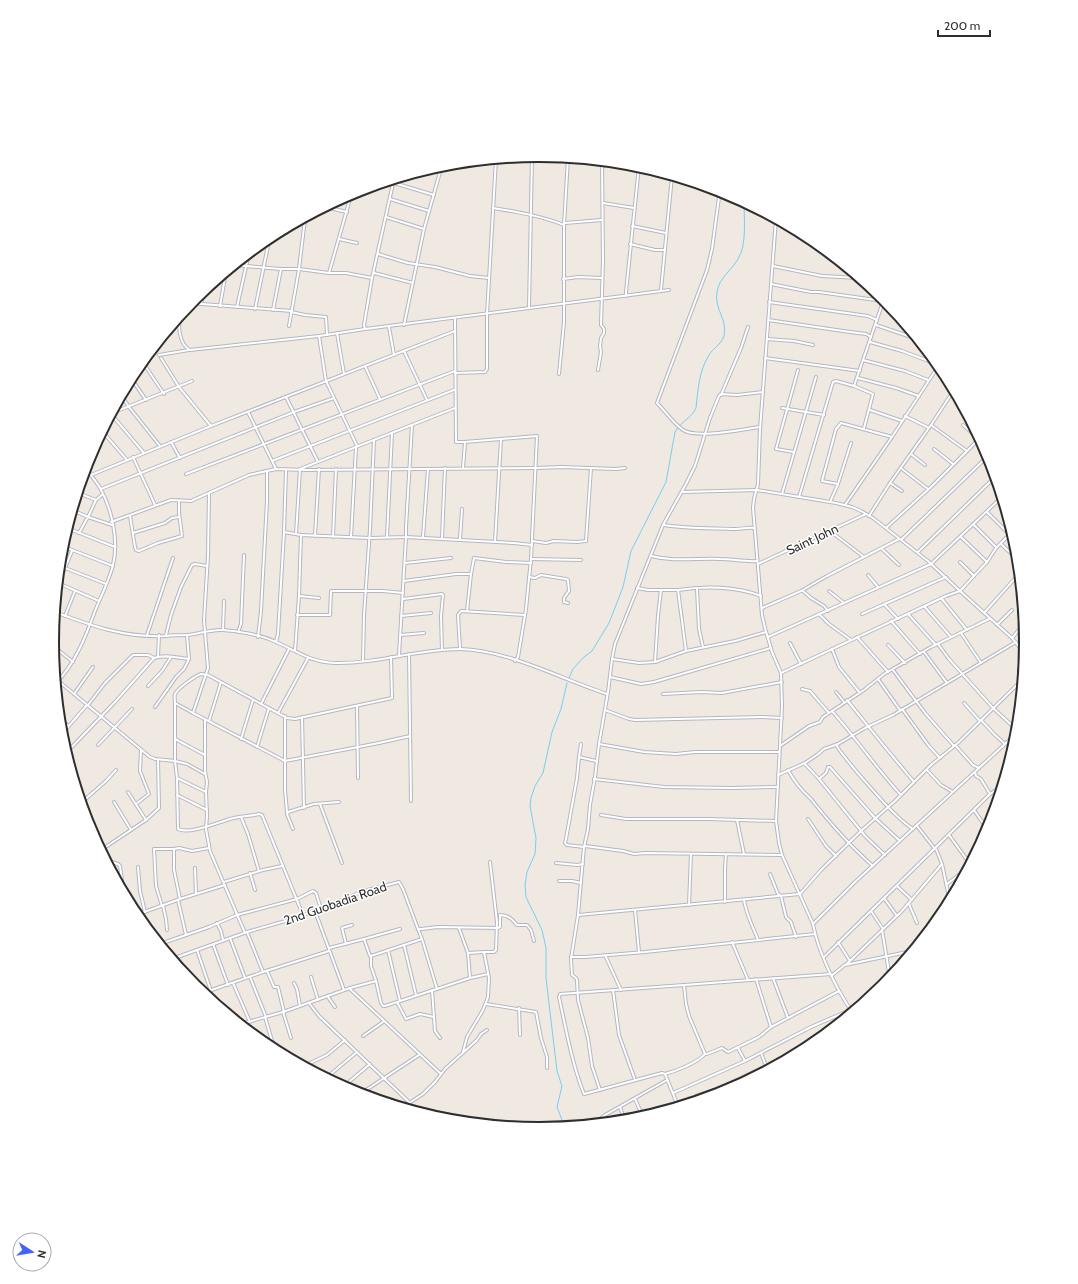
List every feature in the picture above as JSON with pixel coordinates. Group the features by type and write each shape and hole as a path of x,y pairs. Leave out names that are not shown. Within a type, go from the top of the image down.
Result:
{"street":[{"path":"529,308 532,162"},
{"path":"560,374 564,322 563,279 568,163"},
{"path":"186,474 420,384 455,372 486,371 487,314 496,164"},
{"path":"598,370 601,338 604,333 604,329 601,325 602,166"},
{"path":"404,325 424,229 440,172"},
{"path":"626,296 638,172"},
{"path":"661,291 672,181"},
{"path":"399,183 434,195"},
{"path":"365,329 364,325 372,278 393,185"},
{"path":"719,197 712,249 707,270 657,403 683,430 692,433 705,434 760,428"},
{"path":"390,199 429,211"},
{"path":"329,273 349,202"},
{"path":"603,203 634,208"},
{"path":"493,208 530,214 565,224 602,220"},
{"path":"333,209 346,212"},
{"path":"386,217 424,229"},
{"path":"289,326 299,269 305,223"},
{"path":"776,224 765,358 764,392 760,428 758,484 753,508 762,608 766,632 781,673 782,682 782,718 776,821 782,855 813,924 815,934 831,975 849,1008"},
{"path":"632,226 666,233"},
{"path":"339,239 357,243"},
{"path":"630,244 655,250 665,250"},
{"path":"255,309 268,246"},
{"path":"378,254 408,263 470,276 489,278"},
{"path":"237,307 247,261"},
{"path":"241,266 346,273 372,278"},
{"path":"772,266 822,276 851,278"},
{"path":"273,310 281,269"},
{"path":"374,272 413,284"},
{"path":"563,279 578,277 602,278"},
{"path":"220,306 225,280"},
{"path":"771,284 811,292 874,299"},
{"path":"159,355 190,350 319,336 669,290"},
{"path":"769,302 868,316 877,320"},
{"path":"201,304 292,311 305,315 326,317 327,334"},
{"path":"854,386 882,307"},
{"path":"455,318 454,390 456,442 537,436 531,563 526,615 518,657 515,661"},
{"path":"768,320 866,334 871,337"},
{"path":"179,325 179,330 184,344 190,350"},
{"path":"876,325 908,336"},
{"path":"389,327 394,355"},
{"path":"600,1090 592,1066 584,1020 578,1000 577,978 572,976 571,956 578,915 584,847 612,659 615,644 637,588 663,525 695,466 710,418 748,327"},
{"path":"60,677 73,662 90,625 113,566 115,548 112,523 101,489 91,475 160,446 455,331"},
{"path":"337,333 344,374"},
{"path":"319,336 326,381 357,446 351,537"},
{"path":"767,339 813,345"},
{"path":"870,342 927,360"},
{"path":"404,351 427,400"},
{"path":"161,358 179,387 211,426"},
{"path":"765,358 860,371"},
{"path":"863,360 905,371 928,380"},
{"path":"365,366 380,399"},
{"path":"146,367 164,394"},
{"path":"794,452 776,448 798,370"},
{"path":"845,505 892,437 935,371"},
{"path":"782,494 816,377"},
{"path":"858,378 902,389 919,396"},
{"path":"118,411 164,394 192,381"},
{"path":"799,497 833,382 836,381 854,386 873,394 864,428"},
{"path":"135,383 146,400"},
{"path":"272,461 454,390"},
{"path":"721,394 737,395 764,392"},
{"path":"869,516 950,395"},
{"path":"286,397 318,462"},
{"path":"101,489 294,412 334,398"},
{"path":"124,400 128,407 160,446"},
{"path":"300,469 455,408"},
{"path":"782,408 824,415"},
{"path":"870,410 902,421"},
{"path":"248,412 276,469"},
{"path":"906,416 929,428"},
{"path":"115,418 144,453"},
{"path":"838,484 822,481 836,429 841,422 892,437"},
{"path":"399,655 412,425"},
{"path":"931,425 967,451"},
{"path":"963,425 969,430"},
{"path":"387,538 392,433"},
{"path":"106,436 127,460"},
{"path":"495,542 501,439"},
{"path":"363,661 365,592 374,440"},
{"path":"171,442 180,458"},
{"path":"463,468 466,442"},
{"path":"830,502 838,484 851,443"},
{"path":"886,528 975,443"},
{"path":"934,449 953,464"},
{"path":"911,454 926,465"},
{"path":"133,457 155,506"},
{"path":"762,608 801,591 864,557 900,540 983,460"},
{"path":"442,538 446,468"},
{"path":"532,541 546,543 554,541 586,541 591,468"},
{"path":"77,512 88,517 112,523 170,500 192,501 241,478 276,469 625,468"},
{"path":"901,468 928,489"},
{"path":"296,534 300,469"},
{"path":"333,537 336,469"},
{"path":"424,538 428,469"},
{"path":"276,642 278,634 284,532 286,470"},
{"path":"315,536 319,470"},
{"path":"258,636 261,611 267,471"},
{"path":"918,552 991,480"},
{"path":"890,483 902,492"},
{"path":"682,492 757,490 845,505 866,514 918,552 1019,646"},
{"path":"193,713 208,668 204,631 209,493"},
{"path":"79,533 96,500 103,494"},
{"path":"82,495 96,500"},
{"path":"130,516 136,550 139,551 158,543 181,537 182,533 179,500"},
{"path":"768,637 931,564 998,500"},
{"path":"460,539 462,509"},
{"path":"987,512 1006,531"},
{"name":"Saint John","path":"758,563 866,514"},
{"path":"133,533 165,523 172,518 180,517"},
{"path":"973,524 996,548"},
{"path":"663,525 738,529 748,527 754,528"},
{"path":"72,530 115,548"},
{"path":"830,531 864,557"},
{"path":"284,532 301,535 333,537 442,538 532,545"},
{"path":"295,651 301,535"},
{"path":"961,537 986,562"},
{"path":"781,673 941,598 956,592 960,592 996,548 1008,537"},
{"path":"1001,544 1011,553"},
{"path":"68,549 113,566"},
{"path":"882,549 900,565"},
{"path":"64,572 73,551"},
{"path":"238,632 240,624 244,554"},
{"path":"651,556 681,560 720,559 758,563"},
{"path":"147,635 173,558"},
{"path":"405,563 451,558"},
{"path":"467,611 474,558 531,563"},
{"path":"531,559 581,560"},
{"path":"960,562 974,576"},
{"path":"166,636 181,587 192,565 207,566"},
{"path":"66,568 106,584"},
{"path":"404,581 456,574 471,574"},
{"path":"529,577 534,578 541,575 568,580 569,591 564,598 564,602 568,603"},
{"path":"868,575 878,587"},
{"path":"862,614 946,577"},
{"path":"984,613 1015,579"},
{"path":"62,586 99,600"},
{"path":"637,588 648,590 718,588 745,591 761,596"},
{"path":"697,589 699,629 703,647"},
{"path":"655,662 661,590"},
{"path":"678,590 686,651"},
{"path":"65,616 75,591"},
{"path":"297,615 330,615 331,591 383,591 403,593"},
{"path":"801,591 804,591 811,598 824,606 828,611"},
{"path":"829,591 844,603"},
{"path":"402,599 444,595 441,616 442,650"},
{"path":"299,596 319,598"},
{"path":"941,598 967,630"},
{"path":"223,630 224,601"},
{"path":"884,605 898,619"},
{"path":"924,606 951,638"},
{"path":"997,625 1012,610"},
{"path":"460,649 458,615 461,611 526,615"},
{"path":"401,616 431,613"},
{"path":"60,614 90,625 126,634 166,636 187,635 204,631 223,630 238,632 258,636 276,642 308,658 334,663 363,661 442,650 460,649 484,651 607,694"},
{"path":"820,614 829,624 851,640"},
{"path":"908,614 1012,727"},
{"path":"780,746 809,726 820,722 822,717 860,693 888,672 937,644 990,619"},
{"path":"891,622 920,654"},
{"path":"1012,638 1019,630"},
{"path":"612,659 639,663 655,662 686,651 766,632"},
{"path":"400,635 424,633"},
{"path":"961,633 981,663"},
{"path":"155,707 176,677 184,669 189,659 187,635"},
{"path":"158,656 159,636"},
{"path":"857,637 888,672"},
{"path":"778,775 805,763 824,749 836,745 901,710 1016,642"},
{"path":"790,643 801,664"},
{"path":"888,645 905,663"},
{"path":"609,677 642,684 654,682 771,648"},
{"path":"261,704 288,649"},
{"path":"832,649 839,667 860,693"},
{"path":"59,651 73,662"},
{"path":"924,652 947,682"},
{"path":"409,654 411,801"},
{"path":"67,728 130,656 148,655 154,658"},
{"path":"71,748 154,658 158,656 189,659"},
{"path":"148,686 162,671 171,657"},
{"path":"303,915 262,815 259,814 241,817 192,830 178,829 174,698 177,691 201,674 221,682 284,716 295,719 392,698 391,657"},
{"path":"278,713 308,658"},
{"path":"74,694 93,667"},
{"path":"893,670 933,722 973,765 979,768"},
{"path":"878,679 929,746 940,758"},
{"path":"209,722 221,682"},
{"path":"663,694 701,692 722,693 782,682"},
{"path":"61,684 140,750 153,759 175,761 187,764 205,774"},
{"path":"578,915 800,894 821,870 861,831 981,721 1017,685"},
{"path":"802,689 810,691 829,713"},
{"path":"836,692 844,702"},
{"path":"241,739 253,700"},
{"path":"847,700 914,782"},
{"path":"964,703 1005,744"},
{"path":"175,704 285,761 410,736"},
{"path":"357,706 358,778"},
{"path":"257,747 269,708"},
{"path":"98,745 115,729 132,709"},
{"path":"605,710 635,720 762,717 782,718"},
{"path":"832,711 882,774 902,795"},
{"path":"284,716 287,812 293,829"},
{"path":"302,717 304,808"},
{"path":"205,719 207,839 237,915 263,972"},
{"path":"175,739 205,755"},
{"path":"813,924 855,882 1009,740"},
{"path":"581,744 565,843 567,845 618,850 639,855 645,853 782,855"},
{"path":"599,744 644,752 676,754 695,752 779,752"},
{"path":"836,745 857,772 888,807 913,830"},
{"path":"136,804 150,794 140,771 140,750"},
{"path":"579,757 596,761"},
{"path":"106,847 157,811 160,805 158,760"},
{"path":"805,763 861,831 885,854"},
{"path":"818,779 826,773 828,767 830,767 875,818 900,841"},
{"path":"85,799 116,770"},
{"path":"788,770 806,794 849,844 873,866"},
{"path":"927,770 941,785 953,792"},
{"path":"975,772 976,776 980,779 990,794"},
{"path":"177,778 206,792"},
{"path":"594,779 664,786 732,788 778,787"},
{"path":"824,957 871,910 936,849 990,794 996,790"},
{"path":"128,792 146,820"},
{"path":"177,795 207,810"},
{"path":"114,802 131,830"},
{"path":"287,812 320,804 339,802"},
{"path":"320,804 342,863"},
{"path":"974,810 983,823"},
{"path":"601,815 626,818 776,821"},
{"path":"241,817 248,834 259,871"},
{"path":"808,819 826,846 836,856"},
{"path":"737,820 744,854"},
{"path":"917,826 936,849 942,864 948,892"},
{"path":"949,835 966,859"},
{"path":"167,930 156,886 153,850 178,848 192,851 210,848"},
{"path":"174,849 174,870 186,935"},
{"path":"689,905 691,854"},
{"path":"725,902 726,854"},
{"path":"113,862 120,866 122,880"},
{"path":"468,953 496,952 497,922 490,862"},
{"path":"556,863 577,865 583,864"},
{"path":"839,990 771,1027 762,1035 738,1048 728,1052 722,1048 705,1054 698,1060 685,1067 665,1074 662,1073 635,1080 585,1095 583,1094 575,1066 559,997 560,994 578,992 831,975 850,961 909,904 942,864"},
{"path":"138,867 140,891 145,912 225,884 250,873 282,866"},
{"path":"195,868 196,894"},
{"path":"250,873 256,890"},
{"path":"770,874 778,894 781,896 786,917 791,922 796,936"},
{"path":"947,884 959,874"},
{"path":"559,881 572,881 580,883"},
{"name":"2nd Guobadia Road","path":"177,956 246,932 315,911 364,891 399,882 418,929"},
{"path":"897,886 912,900"},
{"path":"165,942 237,915 297,899 312,892 315,892 321,908"},
{"path":"884,898 897,916"},
{"path":"744,900 749,919 755,928 758,940"},
{"path":"909,904 917,923"},
{"path":"636,910 639,952"},
{"path":"871,910 883,930 889,969"},
{"path":"315,911 344,990"},
{"path":"437,989 418,929 438,927 500,927 500,914 508,916 517,925 527,925 531,930 534,941"},
{"path":"217,923 223,940"},
{"path":"346,944 342,928 352,925"},
{"path":"459,928 468,953 470,978"},
{"path":"196,950 211,991 346,944 400,929"},
{"path":"571,956 639,952 815,934"},
{"path":"230,938 245,979"},
{"path":"364,939 371,957 371,966 383,1006 470,978 488,974"},
{"path":"371,957 372,955 422,939"},
{"path":"732,942 748,980"},
{"path":"838,942 850,961"},
{"path":"213,944 228,985"},
{"path":"404,945 416,995"},
{"path":"388,950 398,1001 406,1019 420,1014 434,1017"},
{"path":"463,1052 467,1037 484,1010 489,990 484,952"},
{"path":"845,965 904,953"},
{"path":"605,955 621,990"},
{"path":"267,971 274,987 278,987 283,1012 291,1038"},
{"path":"250,977 266,1017 272,1041"},
{"path":"311,977 318,1000"},
{"path":"773,978 788,1018"},
{"path":"756,979 771,1027"},
{"path":"246,1023 328,997 350,988 376,981"},
{"path":"234,983 250,1022"},
{"path":"294,983 297,989 300,1006"},
{"path":"684,985 689,1016 705,1054"},
{"path":"350,988 390,1028"},
{"path":"350,988 419,1055 441,1074"},
{"path":"432,990 435,1031 440,1038"},
{"path":"613,990 619,1034 635,1080"},
{"path":"328,997 335,1007"},
{"path":"309,1003 319,1016 410,1103 436,1082 445,1069 477,1040 482,1033 487,1030"},
{"path":"486,1004 537,1012 547,1057 547,1068"},
{"path":"519,1008 520,1035"},
{"path":"673,1093 839,1017"},
{"path":"363,1036 383,1022"},
{"path":"310,1064 327,1055 345,1040"},
{"path":"738,1048 745,1061"},
{"path":"331,1074 358,1052"},
{"path":"761,1052 766,1065"},
{"path":"366,1090 419,1055"},
{"path":"349,1082 370,1064"},
{"path":"665,1074 676,1102"},
{"path":"601,1118 668,1080"},
{"path":"635,1099 640,1111"},
{"path":"620,1107 622,1115"}],"waterway":[{"path":"569,678 573,669 592,651 609,623 623,587 631,551 666,482 675,432 696,408 697,394 703,367 709,355 721,342 724,336 725,330 717,304 717,292 720,283 738,259 743,247 744,209"},
{"path":"562,1120 557,1107 562,1086 557,1071 546,978 546,948 542,930 526,897 525,885 527,872 535,854 536,838 530,806 531,798 535,786 543,773 552,732 561,709 567,683"}]}
